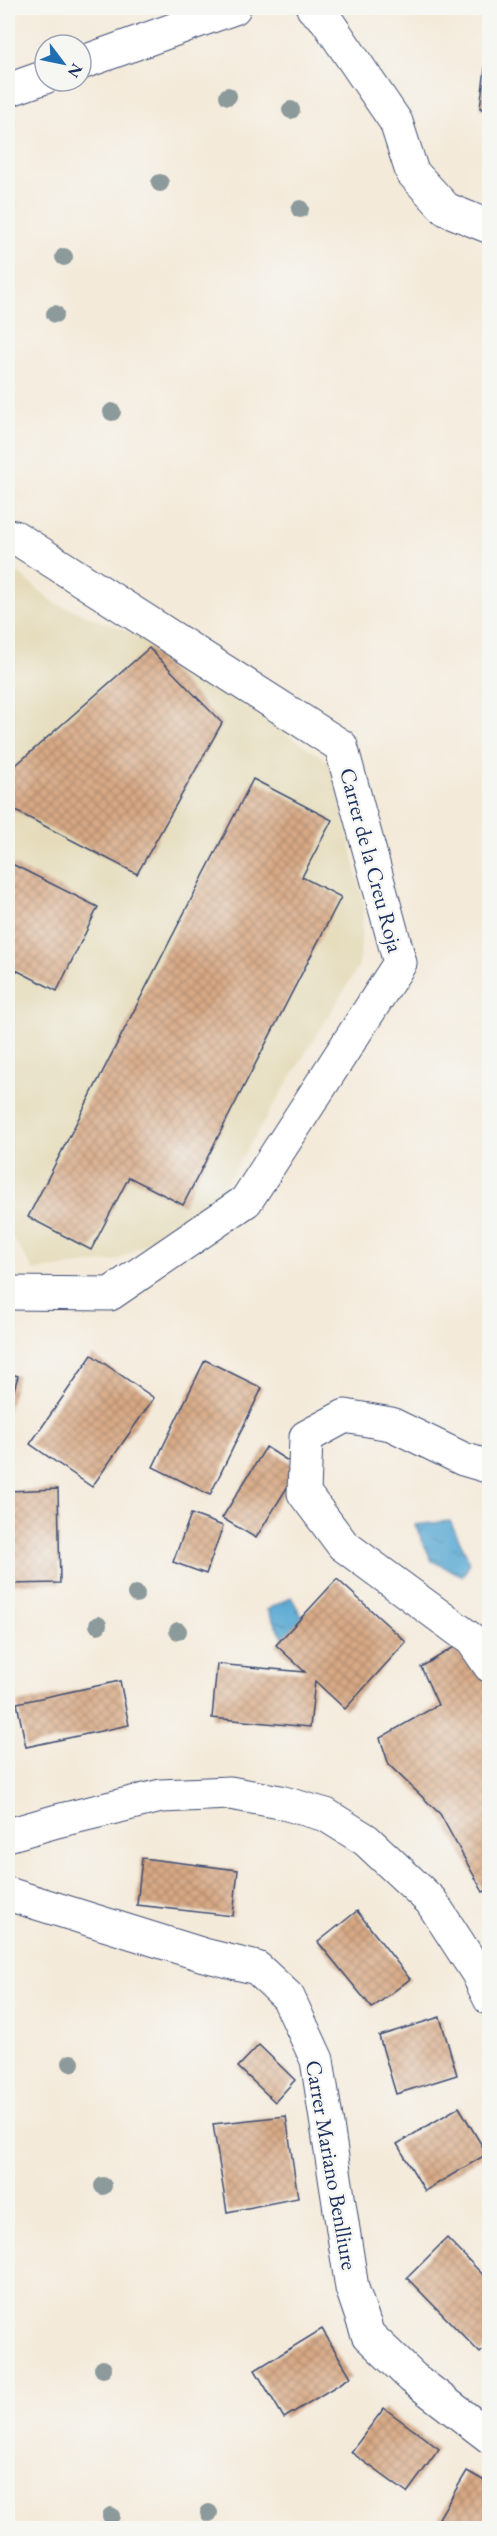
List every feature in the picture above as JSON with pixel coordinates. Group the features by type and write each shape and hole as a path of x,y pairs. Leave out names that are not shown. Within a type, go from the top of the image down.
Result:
{"street":[{"path":"93,59 234,8"},
{"path":"314,8 325,18 396,122 412,172 446,209 489,227"},
{"path":"8,90 33,81"},
{"name":"Carrer de la Creu Roja","path":"8,537 15,537 341,746 400,963 246,1201 110,1294 8,1293"},
{"path":"489,1467 463,1459 391,1424 345,1416 306,1437 304,1493 343,1545 472,1640 489,1666"},
{"path":"8,1835 161,1796 230,1793 280,1802 326,1815 366,1840 431,1901 477,1972 489,1999"},
{"name":"Carrer Mariano Benlliure","path":"8,1894 204,1955 257,1968 288,1997 317,2060 352,2288 368,2335 413,2378 489,2437"}],"shaded area":[{"path":"8,565 55,603 136,634 332,764 364,905 359,966 218,1197 119,1260 34,1271 8,1231"}],"water":[{"path":"450,1521 470,1562 463,1576 432,1561 415,1525"},
{"path":"291,1597 310,1630 287,1644 267,1610"}],"building":[{"path":"488,45 490,45 490,113 480,108"},
{"path":"149,648 222,723 137,874 8,807 8,772"},
{"path":"253,779 332,820 302,877 341,897 183,1205 129,1177 91,1250 28,1217"},
{"path":"8,862 98,907 57,991 8,966"},
{"path":"92,1355 154,1398 92,1487 30,1444"},
{"path":"205,1360 262,1388 210,1495 153,1467"},
{"path":"8,1373 18,1376 8,1411"},
{"path":"266,1447 299,1468 256,1538 222,1518"},
{"path":"58,1489 60,1583 8,1584 8,1491"},
{"path":"191,1514 223,1526 206,1574 173,1562"},
{"path":"337,1579 406,1642 345,1709 315,1681 310,1727 212,1718 217,1664 305,1672 276,1645"},
{"path":"464,1641 490,1688 490,1889 483,1892 440,1814 389,1765 380,1738 438,1705 421,1667"},
{"path":"120,1681 129,1725 26,1747 17,1703"},
{"path":"142,1858 238,1870 233,1916 137,1905"},
{"path":"357,1911 410,1979 372,2008 318,1942"},
{"path":"440,2017 457,2075 396,2094 379,2036"},
{"path":"259,2045 295,2080 275,2102 238,2067"},
{"path":"459,2107 487,2154 425,2191 397,2144"},
{"path":"286,2116 298,2198 227,2212 213,2124"},
{"path":"447,2238 490,2282 490,2343 480,2353 407,2278"},
{"path":"322,2329 351,2377 284,2418 255,2370"},
{"path":"384,2408 439,2449 407,2493 351,2452"},
{"path":"467,2471 490,2484 490,2528 456,2528 439,2518"}]}
